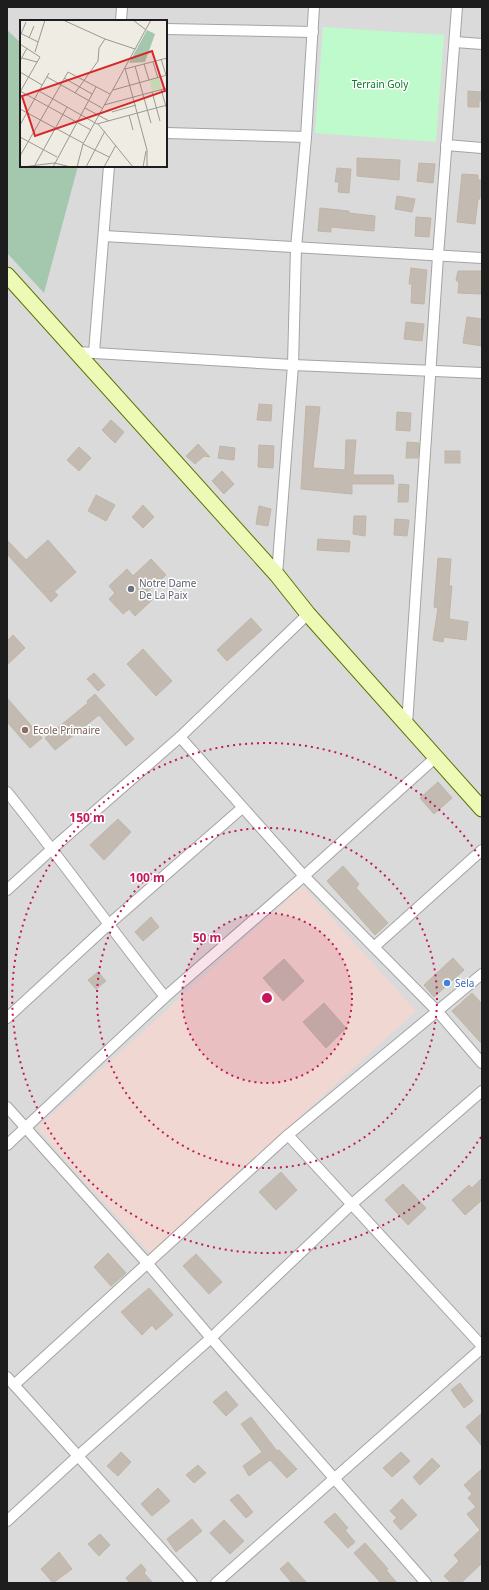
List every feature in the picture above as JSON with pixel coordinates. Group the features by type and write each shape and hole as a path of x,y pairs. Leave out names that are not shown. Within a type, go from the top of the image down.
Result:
{"street":[{"path":"121,20 122,7"},
{"path":"277,575 293,365 296,248 306,138 314,7"},
{"path":"407,725 438,256 457,7"},
{"path":"167,29 312,32"},
{"path":"455,42 482,44"},
{"path":"167,134 306,138"},
{"path":"446,145 482,148"},
{"path":"94,353 110,167"},
{"path":"104,236 482,258"},
{"path":"7,274 277,575 308,614 482,810"},
{"path":"78,352 293,365 482,373"},
{"path":"7,890 52,848 180,737 308,614"},
{"path":"180,737 304,876 438,1012 482,1062"},
{"path":"7,1145 26,1129 165,997 304,876 435,758"},
{"path":"7,792 52,848 108,925 165,997"},
{"path":"7,1018 108,925 242,808"},
{"path":"374,947 482,850"},
{"path":"192,1583 10,1381 147,1263 288,1135 482,974"},
{"path":"7,1521 211,1338 352,1204 482,1091"},
{"path":"7,1107 147,1263 426,1583"},
{"path":"216,1583 482,1347 288,1135"}],"shaded area":[{"path":"7,7 482,7 482,1583 7,1583"},
{"path":"303,886 416,1011 150,1253 37,1128"}],"green space":[{"name":"Terrain Goly","path":"323,27 444,35 436,142 315,133"},
{"path":"7,30 20,42 20,167 78,167 44,293 7,253"}],"building":[{"path":"468,91 482,92 482,101 479,101 479,107 468,107"},
{"path":"357,158 400,160 399,180 357,176"},
{"path":"419,163 435,164 433,183 417,181"},
{"path":"337,168 351,169 349,193 338,192 339,182 335,182"},
{"path":"462,174 478,175 478,180 482,180 482,196 478,199 475,224 457,222"},
{"path":"397,196 415,199 412,212 395,209"},
{"path":"320,208 349,211 349,213 375,216 374,231 331,227 331,232 318,231"},
{"path":"416,217 431,218 429,237 415,236"},
{"path":"411,268 427,270 424,304 411,303 412,284 409,284"},
{"path":"458,271 481,271 481,294 458,293 459,283 456,280"},
{"path":"467,317 482,319 482,346 463,343"},
{"path":"406,322 424,324 422,341 404,339"},
{"path":"259,404 272,405 271,421 257,420"},
{"path":"306,406 320,407 313,468 345,470 346,440 356,440 353,475 393,475 394,484 352,484 352,494 301,489"},
{"path":"397,412 411,413 410,431 396,430"},
{"path":"111,420 124,432 115,443 102,430"},
{"path":"407,442 419,443 418,458 406,458"},
{"path":"198,444 210,457 204,456 195,464 186,456"},
{"path":"259,445 274,446 273,468 258,467"},
{"path":"220,446 235,448 234,460 218,458"},
{"path":"79,447 91,458 79,471 67,460"},
{"path":"445,451 460,451 460,463 445,463"},
{"path":"222,471 234,484 224,494 212,481"},
{"path":"399,484 409,485 408,502 398,502"},
{"path":"96,495 115,505 106,521 88,511"},
{"path":"143,505 154,517 143,528 132,517"},
{"path":"259,506 271,509 268,526 256,524"},
{"path":"354,516 366,516 365,536 353,534"},
{"path":"395,519 409,520 407,536 394,535"},
{"path":"318,539 350,541 349,552 317,550"},
{"path":"7,540 26,560 48,540 76,572 54,592 58,595 51,602 7,554"},
{"path":"438,558 451,559 449,586 452,586 449,619 468,622 466,640 444,637 443,642 433,640 438,608 434,607"},
{"name":"Notre Dame De La Paix","path":"151,559 166,575 147,592 153,599 135,616 129,609 123,614 109,599 115,593 109,586 127,569 133,576"},
{"path":"251,618 262,630 227,661 217,650"},
{"path":"13,635 25,648 7,665 7,641"},
{"path":"143,649 172,681 156,696 127,664"},
{"path":"94,673 105,685 98,691 87,679"},
{"path":"95,694 134,739 126,746 99,715 55,750 45,738 88,703 87,701"},
{"name":"Ecole Primaire","path":"7,698 42,738 30,748 7,722"},
{"path":"438,782 452,798 434,814 420,798"},
{"path":"118,819 131,832 104,860 90,845"},
{"path":"343,866 359,884 356,888 388,923 375,935 327,881"},
{"path":"151,917 159,927 143,941 135,932"},
{"path":"453,958 464,970 434,997 424,985"},
{"path":"284,959 304,981 283,1001 263,978"},
{"path":"98,972 106,981 96,989 88,980"},
{"path":"472,993 482,1004 482,1044 452,1011"},
{"path":"324,1003 346,1028 326,1048 303,1022"},
{"path":"281,1172 297,1190 276,1210 259,1192"},
{"path":"482,1178 482,1200 465,1215 452,1200 469,1185 472,1188"},
{"path":"403,1184 426,1208 408,1225 385,1200"},
{"path":"108,1253 126,1273 111,1286 94,1267"},
{"path":"196,1254 222,1282 209,1294 183,1266"},
{"path":"149,1288 173,1315 156,1330 152,1325 142,1335 121,1312"},
{"path":"460,1383 473,1401 464,1408 451,1390"},
{"path":"226,1391 238,1405 226,1416 213,1402"},
{"path":"482,1413 482,1446 466,1427"},
{"path":"251,1417 277,1451 279,1450 297,1469 287,1478 270,1460 249,1476 243,1466 262,1452 241,1424"},
{"path":"121,1452 131,1462 118,1476 107,1466"},
{"path":"401,1452 410,1461 392,1477 383,1468"},
{"path":"432,1458 440,1466 420,1485 413,1477"},
{"path":"198,1465 206,1473 194,1483 186,1475"},
{"path":"482,1469 482,1563 461,1583 451,1583 444,1576 459,1561 454,1555 480,1530 467,1514 476,1507 468,1498 472,1494 464,1485"},
{"path":"158,1488 170,1501 152,1516 141,1504"},
{"path":"238,1494 253,1512 246,1518 230,1500"},
{"path":"402,1499 417,1515 401,1530 393,1521 397,1518 390,1511"},
{"path":"335,1513 348,1528 345,1530 355,1542 348,1548 324,1522"},
{"path":"192,1519 202,1531 176,1552 167,1539"},
{"path":"224,1520 244,1541 230,1554 210,1533"},
{"path":"100,1534 110,1545 99,1556 88,1544"},
{"path":"365,1543 388,1569 386,1570 397,1583 381,1583 354,1553"},
{"path":"59,1552 72,1569 53,1583 41,1569"},
{"path":"288,1562 307,1583 292,1583 280,1569"},
{"path":"141,1564 146,1570 144,1573 153,1583 130,1583 126,1578"}],"place":[{"name":"Notre Dame De La Paix","path":"131,589"},
{"name":"Ecole Primaire","path":"25,730"},
{"name":"Sela","path":"447,983"}]}
